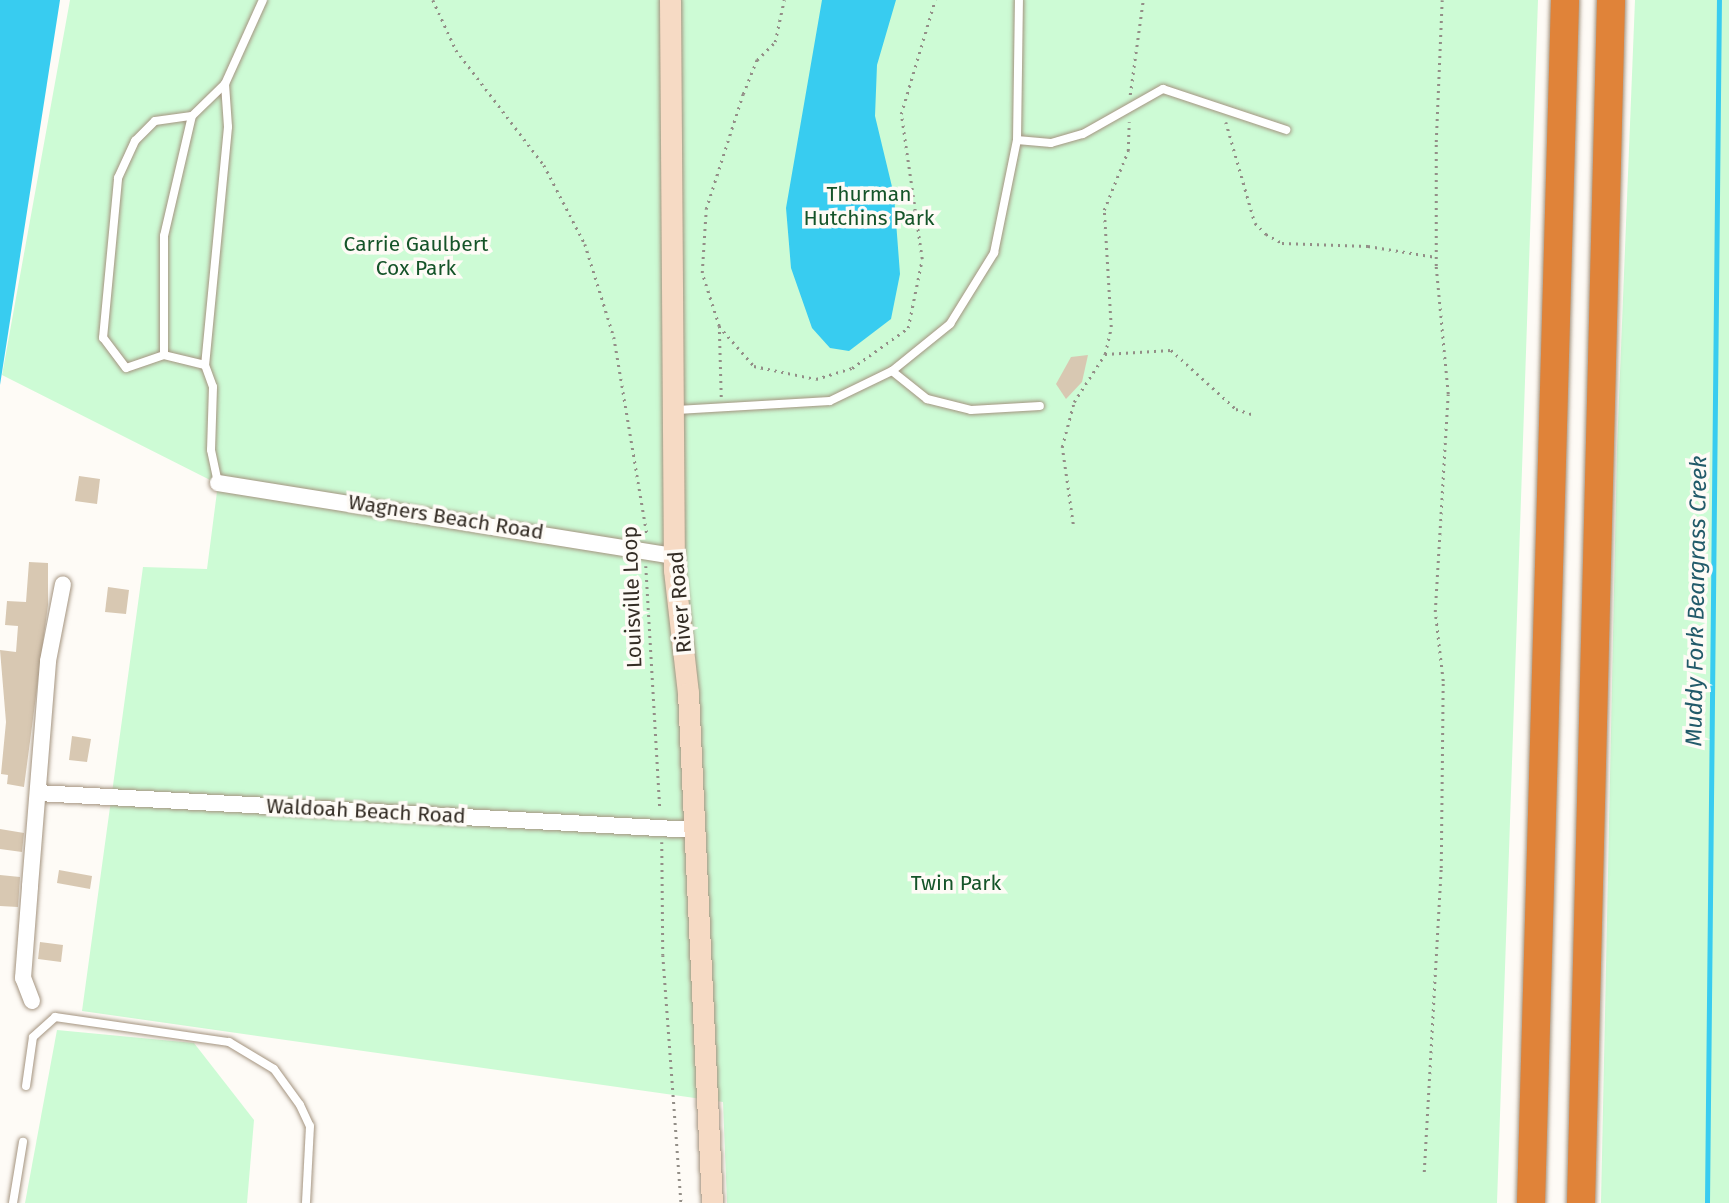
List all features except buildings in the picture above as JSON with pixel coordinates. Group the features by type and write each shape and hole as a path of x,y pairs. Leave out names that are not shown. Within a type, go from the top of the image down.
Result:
{"highway":[{"path":"1531,1203 1565,0"},
{"path":"1581,1203 1611,0"}],"street":[{"name":"River Road","path":"670,0 677,410 674,556 694,830 712,1203"},
{"name":"Wagners Beach Road","path":"218,483 674,556"},
{"path":"32,1001 23,978 55,601 63,584"},
{"name":"Waldoah Beach Road","path":"38,793 694,830"}],"lane":[{"path":"677,410 720,410 830,401 892,371 950,324 994,253 1017,140 1019,0"},
{"path":"164,355 164,236 192,116 225,84 264,1"},
{"path":"218,483 211,450 213,387 205,365 228,127 225,84"},
{"path":"1017,140 1051,143 1083,134 1163,89 1286,130"},
{"path":"192,116 155,121 135,141 118,178 103,338 126,368 164,355 205,365"},
{"path":"892,371 927,399 971,410 1040,406"},
{"path":"26,1086 33,1037 55,1017 229,1042 274,1069 305,1115 306,1203"},
{"path":"13,1203 23,1142"}],"path":[{"name":"Louisville Loop","path":"433,0 456,50 544,165 584,244 614,337 648,523 645,605 661,828 681,1203"},
{"path":"720,410 725,359 719,326 702,273 706,209 743,94 757,60 775,42 784,0"},
{"path":"719,326 754,366 774,374 816,379 852,368 908,328 922,259 918,211 901,114 935,0"},
{"path":"1073,524 1062,472 1067,423 1105,354 1112,305 1104,210 1128,151 1129,110 1143,0"},
{"path":"1424,1172 1438,1002 1443,681 1435,611 1448,394 1436,257 1442,0"},
{"path":"1222,108 1255,223 1266,234 1282,243 1368,246 1436,257"},
{"path":"885,215 918,211"},
{"path":"1105,354 1171,350 1236,409 1254,415"}],"green space":[{"path":"70,0 1538,0 1497,1203 727,1203 723,1102 82,1011 143,567 207,569 218,484 2,375"},
{"path":"1635,0 1729,0 1729,1203 1601,1203 1617,448"},
{"path":"57,1030 194,1043 254,1120 247,1203 25,1203"}],"water":[{"path":"0,0 60,0 0,385"},
{"path":"822,0 896,0 877,65 875,116 894,195 900,274 891,319 849,351 830,348 812,328 791,268 786,208"}],"waterway":[{"name":"Muddy Fork Beargrass Creek","path":"1707,1203 1719,0"}],"park label":[{"name":"Thurman Hutchins Park","path":"869,206"},
{"name":"Carrie Gaulbert Cox Park","path":"416,256"},
{"name":"Twin Park","path":"956,883"}]}
